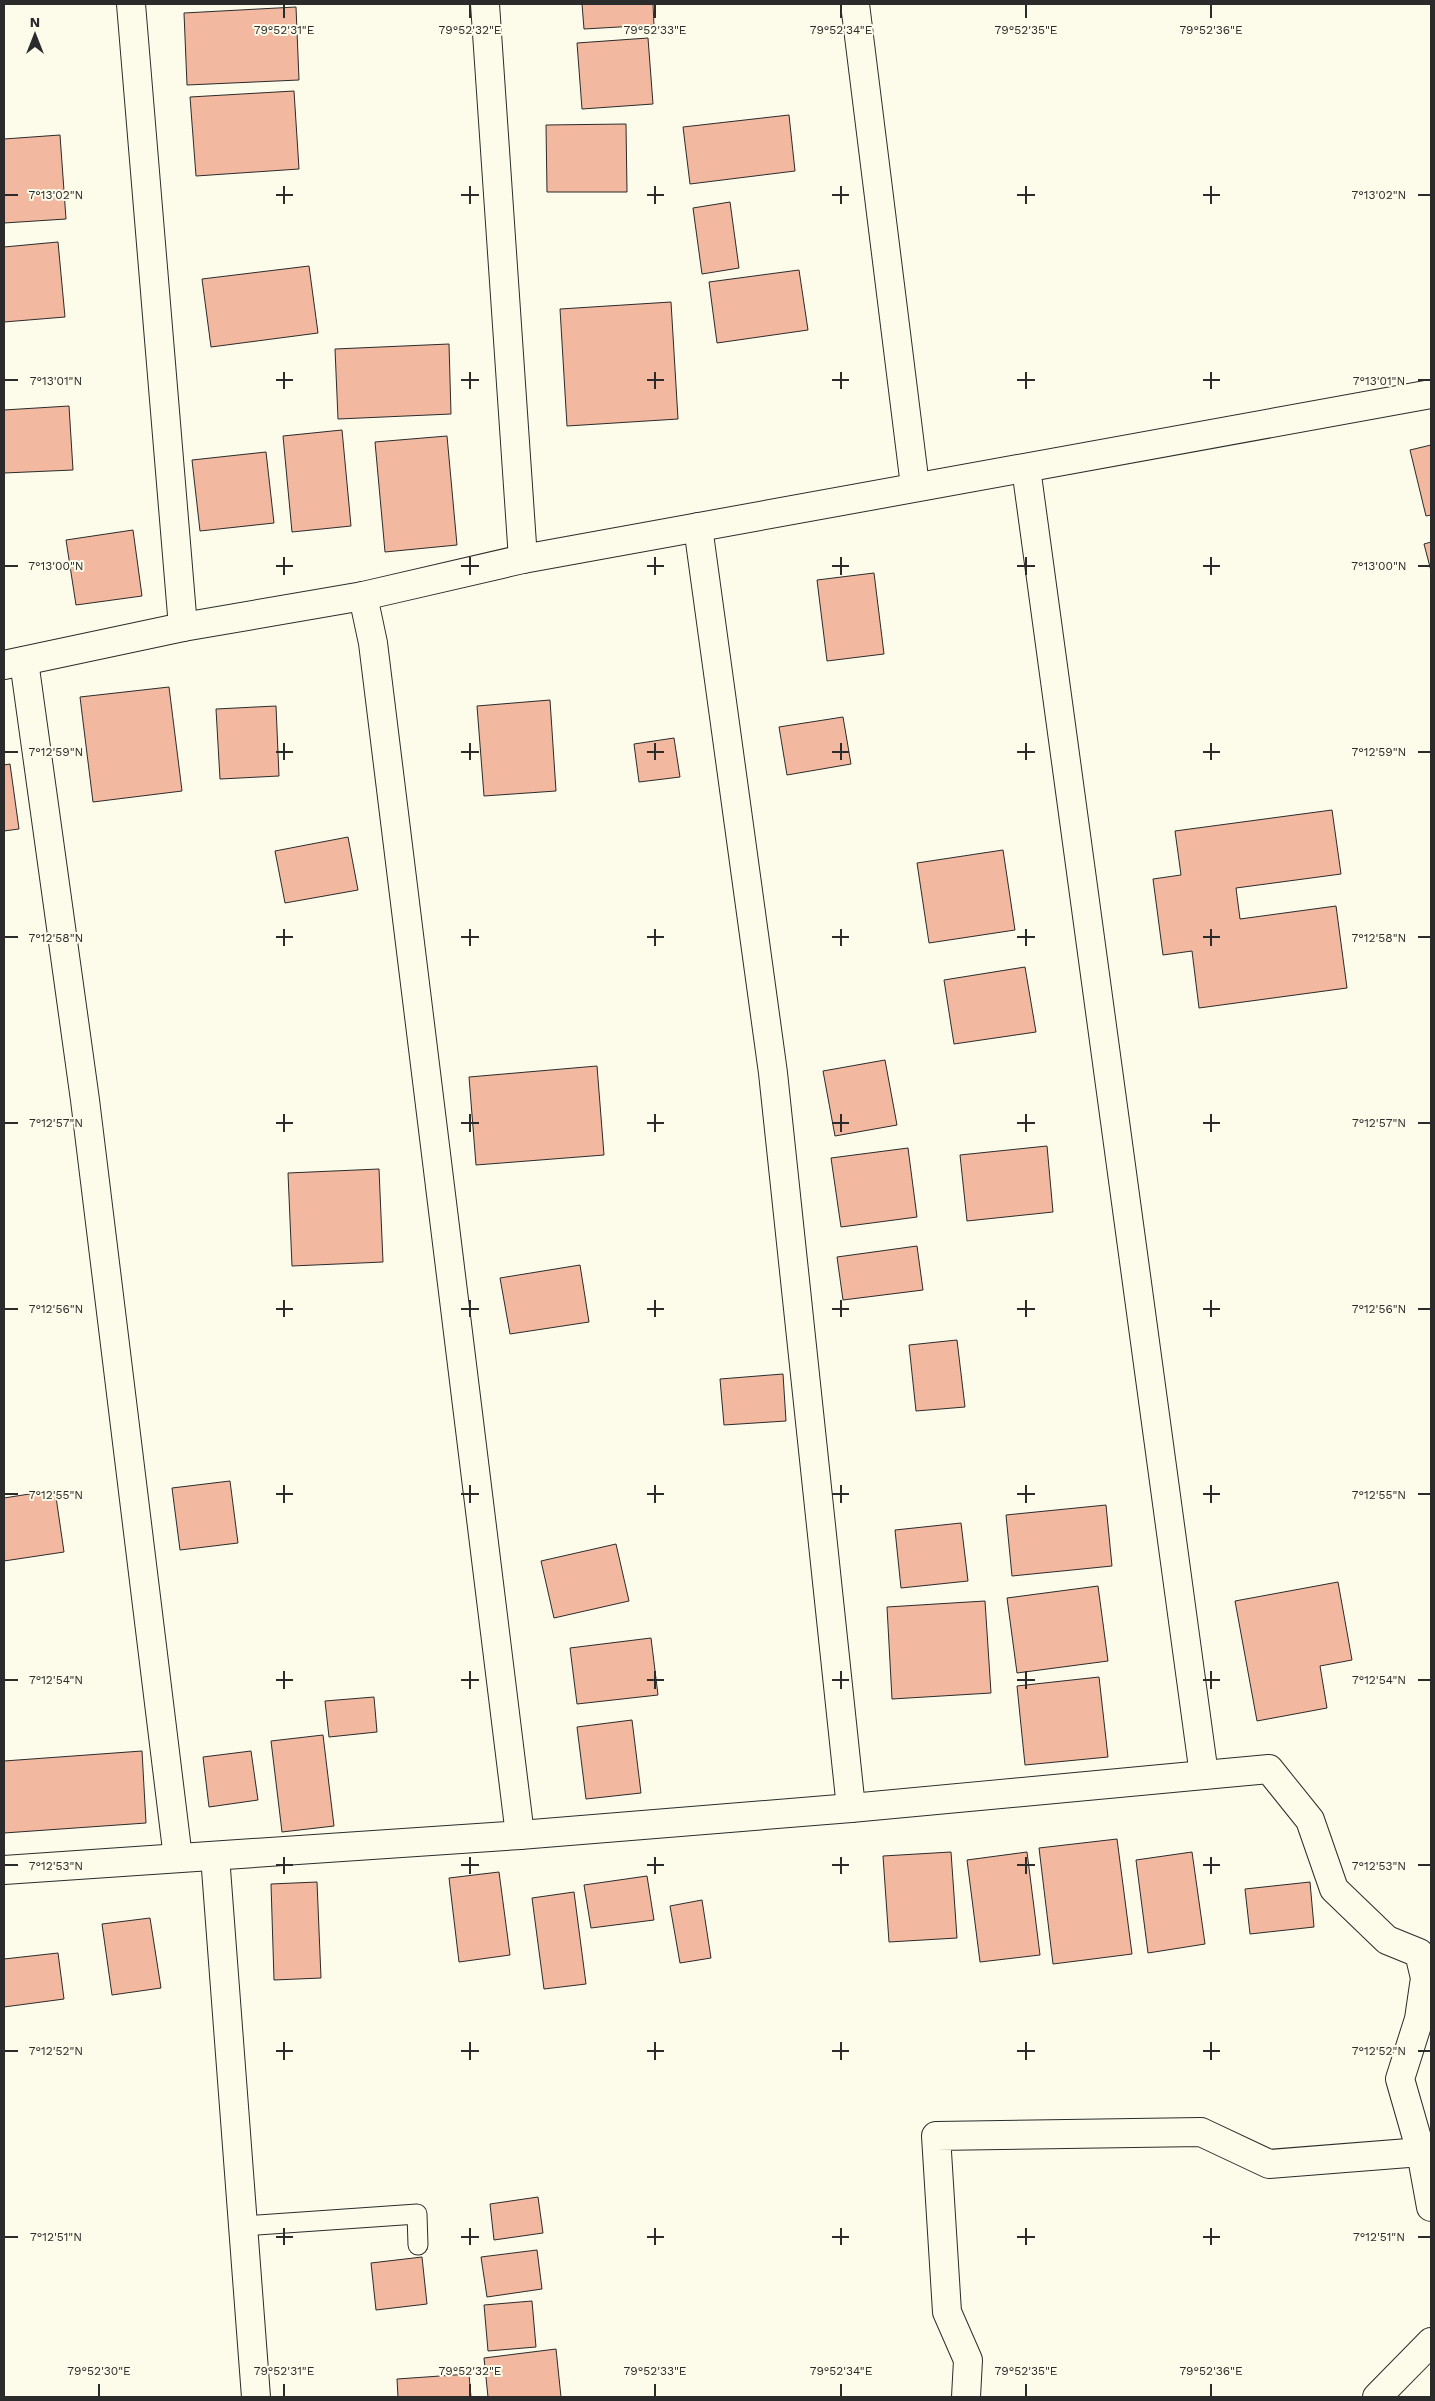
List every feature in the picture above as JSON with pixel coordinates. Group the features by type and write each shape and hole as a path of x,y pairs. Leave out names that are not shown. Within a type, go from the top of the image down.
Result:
{"street":[{"path":"131,4 182,627"},
{"path":"485,4 523,559"},
{"path":"855,4 915,486"},
{"path":"178,1858 85,1100 14,663 182,627 363,596 523,559 915,486 1026,468 1431,394"},
{"path":"1026,468 1204,1775"},
{"path":"698,527 773,1073 851,1808"},
{"path":"363,596 376,663 520,1835"},
{"path":"4,1870 520,1835 851,1808 1269,1769 1310,1820 1334,1889 1387,1940 1419,1952 1424,1978 1419,2019 1400,2079 1421,2152 1431,2207"},
{"path":"215,1856 256,2397"},
{"path":"966,2397 968,2360 947,2312 936,2136 1201,2132 1269,2164 1421,2152"},
{"path":"1377,2397 1431,2342"}],"lane":[{"path":"243,2226 417,2214 418,2245"}],"building":[{"path":"582,4 653,4 654,25 584,29"},
{"path":"296,7 299,80 187,85 184,13"},
{"path":"648,38 653,104 582,109 577,43"},
{"path":"294,91 299,169 196,176 190,97"},
{"path":"789,115 795,171 690,184 683,127"},
{"path":"626,124 627,192 547,192 546,125"},
{"path":"60,135 66,219 4,223 4,139"},
{"path":"730,202 739,268 702,274 693,208"},
{"path":"58,242 65,317 4,322 4,247"},
{"path":"309,266 318,333 211,347 202,279"},
{"path":"799,270 808,330 717,343 709,282"},
{"path":"671,302 678,419 567,426 560,309"},
{"path":"449,344 451,414 338,419 335,349"},
{"path":"69,406 73,470 4,473 4,410"},
{"path":"342,430 351,526 292,532 283,436"},
{"path":"447,436 457,545 385,552 375,442"},
{"path":"1431,445 1431,515 1426,516 1410,450"},
{"path":"266,452 274,523 200,531 192,460"},
{"path":"133,530 142,596 76,605 66,540"},
{"path":"1431,542 1431,571 1424,544"},
{"path":"874,573 884,654 827,661 817,580"},
{"path":"169,687 182,791 93,802 80,697"},
{"path":"550,700 556,791 484,796 477,706"},
{"path":"276,706 279,776 220,779 216,709"},
{"path":"843,717 851,764 787,775 779,727"},
{"path":"674,738 680,777 639,782 634,744"},
{"path":"10,764 19,829 4,831 4,765"},
{"path":"1332,810 1341,874 1236,888 1240,919 1336,906 1347,988 1199,1008 1192,951 1163,955 1153,879 1181,875 1175,831"},
{"path":"348,837 358,890 285,903 275,851"},
{"path":"1003,850 1015,930 929,943 917,863"},
{"path":"1025,967 1036,1032 954,1044 944,980"},
{"path":"885,1060 897,1125 835,1136 823,1071"},
{"path":"597,1066 604,1155 476,1165 469,1077"},
{"path":"1047,1146 1053,1212 967,1221 960,1155"},
{"path":"908,1148 917,1217 841,1227 831,1158"},
{"path":"379,1169 383,1262 292,1266 288,1173"},
{"path":"917,1246 923,1290 843,1300 837,1257"},
{"path":"580,1265 589,1322 510,1334 500,1278"},
{"path":"957,1340 965,1407 916,1411 909,1345"},
{"path":"783,1374 786,1421 724,1425 720,1379"},
{"path":"230,1481 238,1543 180,1550 172,1488"},
{"path":"55,1490 64,1552 4,1561 4,1498"},
{"path":"1106,1505 1112,1566 1012,1576 1006,1515"},
{"path":"961,1523 968,1581 901,1588 895,1530"},
{"path":"616,1544 629,1601 554,1618 541,1561"},
{"path":"1338,1582 1352,1660 1320,1666 1327,1708 1257,1721 1235,1601"},
{"path":"1098,1586 1108,1661 1017,1673 1007,1598"},
{"path":"985,1601 991,1693 892,1699 887,1607"},
{"path":"651,1638 658,1695 577,1704 570,1648"},
{"path":"1099,1677 1108,1757 1025,1765 1017,1686"},
{"path":"374,1697 377,1732 329,1737 325,1701"},
{"path":"632,1720 641,1793 586,1799 577,1727"},
{"path":"323,1735 334,1826 282,1832 271,1741"},
{"path":"142,1751 146,1823 4,1833 4,1761"},
{"path":"251,1751 258,1800 209,1807 203,1757"},
{"path":"1117,1839 1132,1954 1053,1964 1039,1848"},
{"path":"951,1852 957,1938 889,1942 883,1856"},
{"path":"1027,1852 1040,1955 980,1962 967,1860"},
{"path":"1192,1852 1205,1944 1148,1953 1136,1860"},
{"path":"499,1872 510,1955 459,1962 449,1878"},
{"path":"647,1876 654,1920 591,1928 584,1885"},
{"path":"317,1882 321,1978 274,1980 271,1884"},
{"path":"1310,1882 1314,1927 1250,1934 1245,1889"},
{"path":"574,1892 586,1984 544,1989 532,1898"},
{"path":"702,1900 711,1958 680,1963 670,1906"},
{"path":"150,1918 161,1988 112,1995 102,1924"},
{"path":"58,1953 64,1999 4,2007 4,1959"},
{"path":"538,2197 543,2233 494,2240 490,2204"},
{"path":"537,2250 542,2289 487,2297 481,2257"},
{"path":"422,2257 427,2304 376,2310 371,2263"},
{"path":"532,2301 536,2347 488,2351 484,2305"},
{"path":"556,2349 561,2397 488,2397 484,2358"},
{"path":"469,2374 471,2397 398,2397 397,2379"}]}
